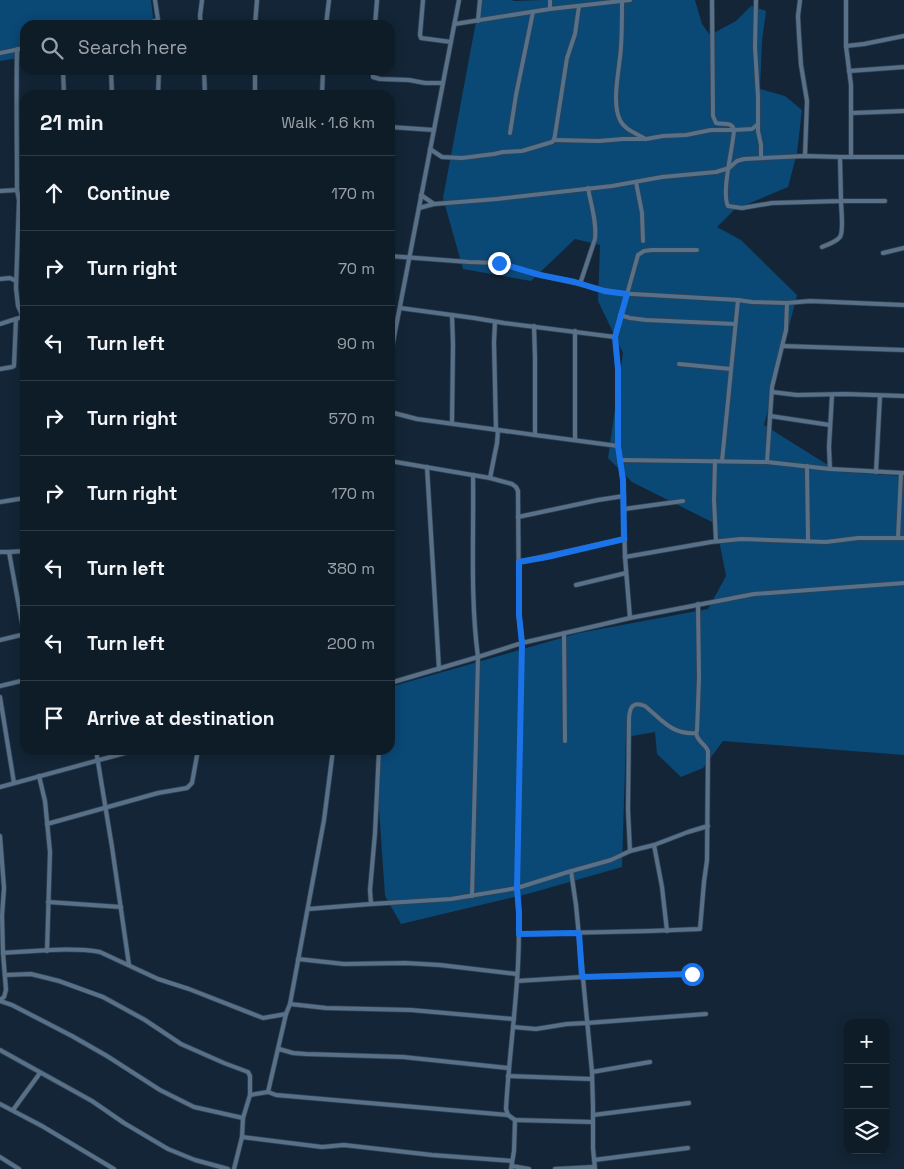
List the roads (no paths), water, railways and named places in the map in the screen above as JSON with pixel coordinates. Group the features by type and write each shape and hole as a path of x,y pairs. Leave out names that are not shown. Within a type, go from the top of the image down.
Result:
{"street":[{"path":"155,0 158,20"},
{"path":"200,20 202,0"},
{"path":"255,20 256,0"},
{"path":"327,20 329,0"},
{"path":"375,20 377,0"},
{"path":"423,0 421,38 451,42"},
{"path":"395,333 459,0"},
{"path":"478,21 480,0"},
{"path":"550,0 550,9"},
{"path":"455,24 579,6 598,1 630,0"},
{"path":"712,0 713,116 716,123 732,125 734,130 726,189 726,203 728,206 751,208 772,204 885,201"},
{"path":"756,0 754,47 761,158"},
{"path":"800,0 798,16 801,64 807,101 805,156"},
{"path":"846,0 846,46 851,85 852,113 850,128 851,157"},
{"path":"622,1 621,47 616,89 617,113 620,122 646,139"},
{"path":"554,140 567,58 575,34 579,6"},
{"path":"510,133 533,12"},
{"path":"846,46 904,36"},
{"path":"17,49 17,190 19,200 16,281 20,310"},
{"path":"0,53 20,49"},
{"path":"849,71 904,67"},
{"path":"63,75 64,90"},
{"path":"111,75 112,90"},
{"path":"158,90 159,75"},
{"path":"204,75 205,90"},
{"path":"255,75 255,90"},
{"path":"322,90 323,75"},
{"path":"374,75 374,77 380,79 443,83"},
{"path":"852,113 904,111"},
{"path":"430,149 442,157 462,158 522,150 554,140 646,139 712,130 752,129 758,124"},
{"path":"395,127 434,130"},
{"path":"419,208 434,204 497,199 636,182 662,177 716,172 729,168 737,161 744,159 805,156 904,156"},
{"path":"822,248 837,240 841,235 840,157"},
{"path":"636,182 642,213 643,241"},
{"path":"580,284 596,233 588,188"},
{"path":"0,191 17,190"},
{"path":"421,195 434,204"},
{"path":"883,253 904,248"},
{"path":"630,618 624,539 623,480 618,446 618,369 615,337 635,260 638,255 652,250 697,250"},
{"path":"395,256 499,263 604,291 627,294 752,302 787,303 810,301 904,305"},
{"path":"0,279 10,278 16,281"},
{"path":"722,461 738,300"},
{"path":"767,462 772,392 786,330 787,303"},
{"path":"400,308 615,337"},
{"path":"452,315 452,424"},
{"path":"620,315 646,320 735,324"},
{"path":"0,324 20,317"},
{"path":"0,369 14,366 16,318"},
{"path":"490,478 497,443 495,322"},
{"path":"534,326 535,436"},
{"path":"575,331 575,440"},
{"path":"782,346 904,350"},
{"path":"679,364 731,369"},
{"path":"772,392 797,395 904,396"},
{"path":"830,469 832,395"},
{"path":"876,472 880,396"},
{"path":"395,413 452,424 618,446"},
{"path":"770,416 830,425"},
{"path":"620,460 767,462 830,469 902,473 898,538"},
{"path":"714,461 716,541"},
{"path":"395,463 490,478 507,482 516,487 518,491 519,615 522,643 517,888 519,934 514,1019 508,1068 506,1109 508,1115"},
{"path":"807,466 808,541"},
{"path":"427,467 439,669"},
{"path":"472,896 478,657 475,638 473,475"},
{"path":"518,517 580,503 624,496"},
{"path":"0,502 20,499"},
{"path":"624,509 682,501"},
{"path":"625,557 716,541 741,539 826,542 858,538 904,538"},
{"path":"519,562 624,539"},
{"path":"0,552 20,551"},
{"path":"9,552 20,608"},
{"path":"576,584 626,573"},
{"path":"395,682 522,643 698,604 754,594 904,583"},
{"path":"519,934 700,929 707,869 708,748 698,741 696,733 698,727 699,688 698,604"},
{"path":"564,633 565,741"},
{"path":"0,640 20,635"},
{"path":"0,686 20,681"},
{"path":"0,697 14,783"},
{"path":"630,851 628,810 629,716 631,708 640,704 674,730 681,733 696,733"},
{"path":"0,734 6,732"},
{"path":"96,755 129,965"},
{"path":"0,787 116,755"},
{"path":"47,824 158,793 187,788 192,783 197,755"},
{"path":"268,1092 290,1004 324,820 332,755"},
{"path":"371,904 370,890 379,755"},
{"path":"39,776 45,801 50,852 47,951"},
{"path":"308,908 452,899 517,888 611,860 630,851 654,846 708,826"},
{"path":"0,836 4,888 2,916 6,990 4,997 0,1000 12,1004 72,1036 160,1090 194,1107 243,1118"},
{"path":"654,846 668,930"},
{"path":"555,1169 595,1168 592,1072 572,871"},
{"path":"48,902 121,907"},
{"path":"3,953 47,951 100,952 158,979 263,1018 286,1014"},
{"path":"298,959 344,964 405,963 440,965 517,974"},
{"path":"5,975 31,974 60,981 103,997 146,1020 181,1044 248,1072 250,1076 250,1095 243,1118 242,1137 234,1169"},
{"path":"517,981 692,974"},
{"path":"290,1004 326,1008 410,1010 514,1019"},
{"path":"513,1027 536,1029 567,1024 706,1014"},
{"path":"279,1049 293,1053 403,1057 508,1068"},
{"path":"0,1050 92,1102 168,1149 195,1160 228,1169"},
{"path":"592,1072 650,1062"},
{"path":"13,1110 40,1073"},
{"path":"508,1076 592,1079"},
{"path":"250,1095 268,1092 276,1096 508,1115 515,1120 593,1122"},
{"path":"593,1115 689,1103"},
{"path":"0,1104 114,1169"},
{"path":"512,1165 515,1120"},
{"path":"242,1137 322,1147 344,1146 432,1155 512,1165 528,1169"},
{"path":"594,1160 688,1148"},
{"path":"0,1157 19,1169"}]}
